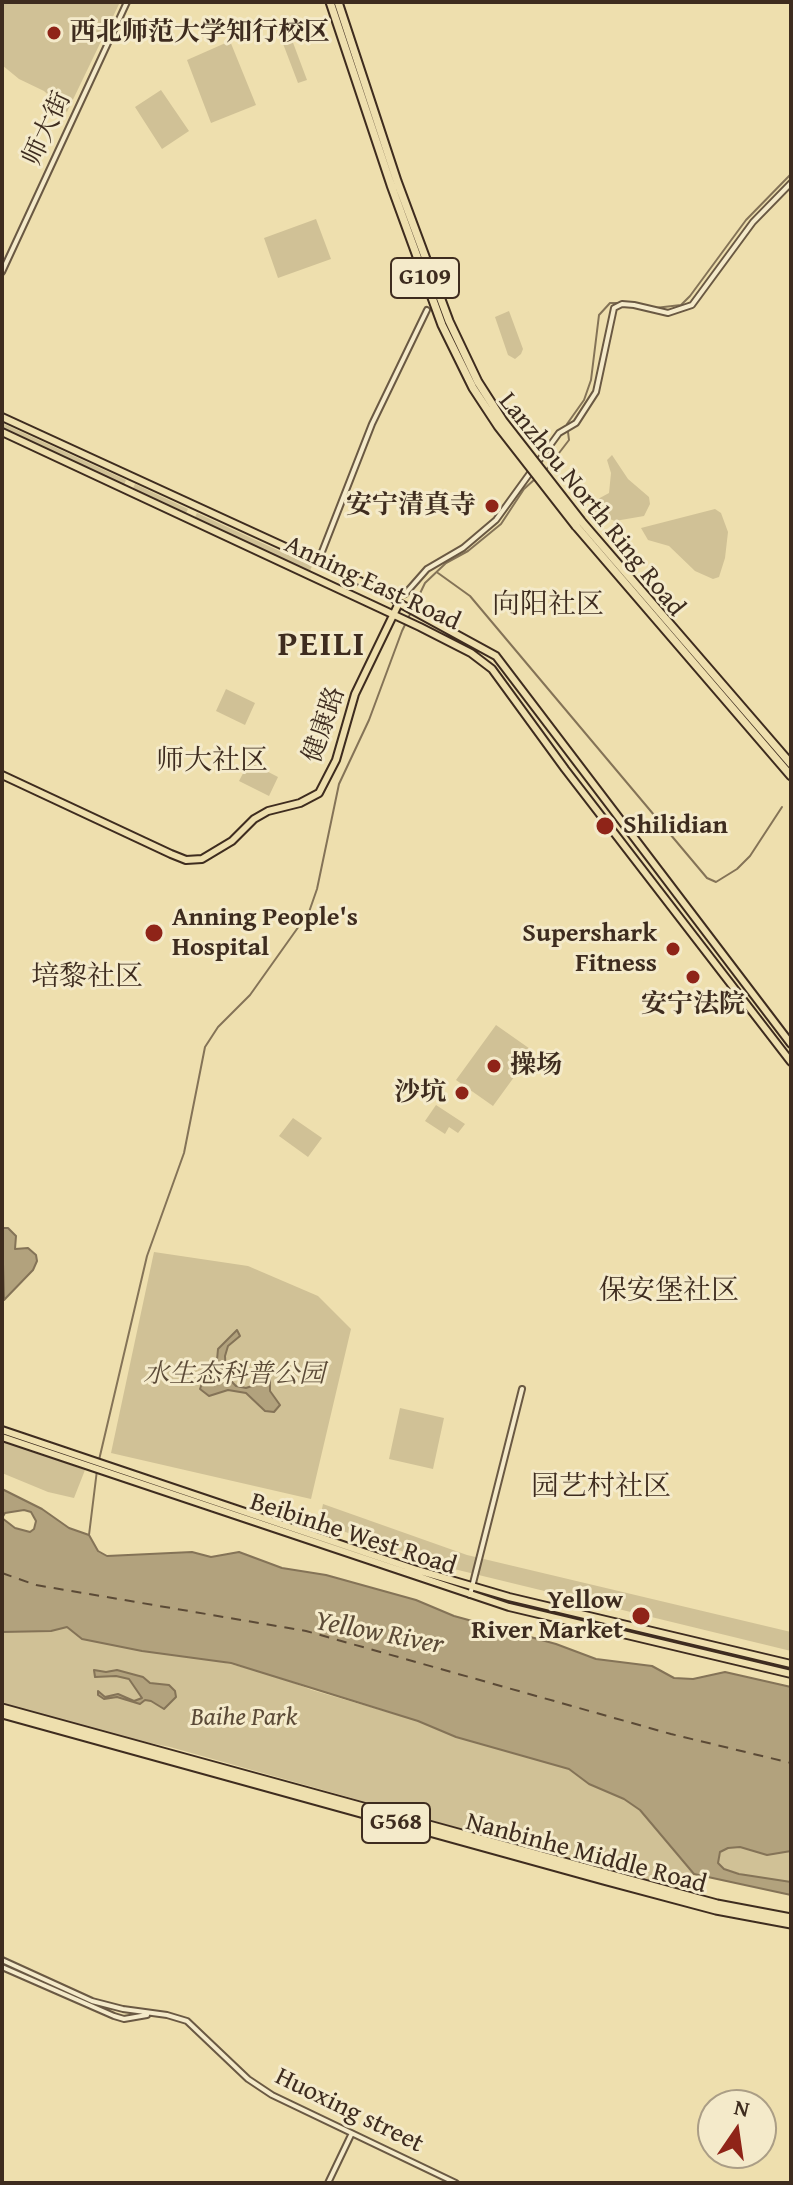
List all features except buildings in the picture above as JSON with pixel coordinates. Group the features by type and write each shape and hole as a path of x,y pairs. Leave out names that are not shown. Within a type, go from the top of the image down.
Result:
{"highway":[{"name":"Lanzhou North Ring Road","path":"330,2 442,325 473,388 498,426 791,776"},
{"name":"Lanzhou North Ring Road","path":"338,2 388,155 449,321 478,382 579,523 695,650 791,764"},
{"name":"Nanbinhe Middle Road","path":"2,1708 717,1904 791,1918"},
{"name":"Nanbinhe Middle Road","path":"2,1714 603,1880 716,1910 791,1924"}],"main road":[{"name":"Anning East Road","path":"2,417 388,594 496,656 791,1044"},
{"name":"Anning East Road","path":"2,432 403,619 471,653 492,669 565,769 791,1062"},
{"name":"健康路","path":"2,775 171,854 186,860 202,859 232,841 254,819 268,811 300,803 319,793 336,760 355,694 399,603"},
{"name":"Beibinhe West Road","path":"2,1430 91,1465"},
{"name":"Beibinhe West Road","path":"2,1437 417,1570 524,1601 791,1664"},
{"name":"Beibinhe West Road","path":"101,1468 509,1607 791,1674"},
{"path":"452,1589 472,1586"}],"street":[{"name":"师大街","path":"2,272 127,2"},
{"path":"405,594 427,569 463,548 496,520 567,428 576,423 596,392 614,308 622,304 634,305 668,313 692,305 753,222 791,183"},
{"path":"318,562 372,424 427,310"},
{"path":"470,1595 522,1389"},
{"name":"Huoxing street","path":"2,1960 92,2001 187,2021 248,2079 272,2095 456,2183"},
{"name":"Huoxing street","path":"2,1967 114,2016 124,2019 153,2014"},
{"path":"328,2183 351,2135"}],"green space":[{"name":"西北师范大学知行校区","path":"2,2 120,2 67,112 44,91 19,79 2,65"},
{"path":"286,24 307,80 298,83 277,28"},
{"path":"230,41 256,105 211,123 187,60"},
{"path":"161,90 189,131 162,149 135,107"},
{"path":"316,219 331,259 278,278 264,238"},
{"path":"509,311 523,349 515,359 508,355 495,317"},
{"path":"2,423 126,480 124,485 2,428"},
{"path":"612,455 628,479 649,497 650,504 644,516 615,521 594,513 598,499 609,493 611,473 607,460"},
{"path":"135,484 188,509 186,513 133,488"},
{"path":"715,509 721,513 728,532 719,577 713,579 695,571 669,546 648,540 641,528"},
{"path":"197,513 312,566 310,571 195,517"},
{"path":"226,689 255,703 245,725 216,711"},
{"path":"249,762 278,777 269,796 239,781"},
{"name":"操场","path":"496,1025 533,1051 493,1106 456,1080"},
{"path":"436,1105 465,1124 458,1133 449,1127 445,1134 425,1121"},
{"path":"293,1118 322,1138 308,1157 279,1136"},
{"name":"水生态科普公园","path":"154,1252 248,1266 318,1296 351,1329 311,1499 111,1453"},
{"path":"400,1408 444,1418 433,1469 389,1459"},
{"path":"2,1440 85,1470 74,1498 48,1492 2,1473"},
{"path":"323,1504 467,1555 791,1632 791,1651 454,1569 319,1523"},
{"name":"Baihe Park","path":"67,1627 82,1639 142,1651 214,1660 273,1675 312,1690 418,1721 456,1737 569,1769 589,1784 624,1799 640,1810 694,1874 686,1892 170,1747 115,1736 2,1704 2,1632"},
{"path":"740,1847 767,1855 791,1851 791,1882 757,1878 724,1869 718,1863 721,1852"}],"water":[{"path":"2,1228 8,1228 16,1236 15,1249 28,1248 36,1255 37,1261 33,1270 4,1300"},
{"path":"237,1330 240,1336 228,1346 225,1356 226,1376 236,1386 246,1388 258,1384 267,1375 270,1377 270,1391 280,1405 274,1412 265,1411 246,1393 228,1390 209,1396 200,1389 203,1380 216,1371 218,1349"},
{"name":"Yellow River","path":"2,1489 42,1509 69,1528 89,1535 98,1551 107,1556 192,1552 211,1557 239,1552 282,1568 326,1575 416,1600 454,1616 556,1644 596,1659 652,1666 674,1678 693,1679 725,1672 791,1687 791,1851 767,1855 740,1847 728,1848 720,1852 718,1863 724,1869 739,1874 791,1882 791,1895 694,1874 640,1810 624,1799 589,1784 569,1769 456,1737 418,1721 231,1663 82,1639 67,1627 51,1631 2,1632","holes":["31,1512 36,1521 34,1529 30,1532 15,1528 2,1518 5,1513"]},
{"path":"94,1670 117,1670 143,1677 150,1683 169,1685 176,1697 164,1709 145,1700 140,1704 117,1697 104,1699 98,1691 105,1697 118,1694 134,1701 142,1698 129,1679 95,1677"}],"waterway":[{"path":"655,308 681,305 746,220 791,174"},
{"path":"546,470 569,440 567,424 584,400 591,380 599,315 610,303 629,303"},
{"path":"99,1460 147,1256 184,1153 205,1047 218,1027 250,995 309,912 317,889 339,784 369,720 402,631 425,583 446,563 468,551 501,524 524,489 535,479"},
{"path":"438,573 470,596 707,878 716,882 737,869 750,856 782,807"},
{"path":"89,1535 97,1470"}],"ferry route":[{"path":"2,1573 36,1585 306,1631 671,1734 791,1763"}],"place":[{"name":"西北师范大学知行校区","path":"54,33"},
{"name":"安宁清真寺","path":"492,506"},
{"name":"Shilidian","path":"605,826"},
{"name":"Anning People's Hospital","path":"154,933"},
{"name":"Supershark Fitness","path":"673,949"},
{"name":"安宁法院","path":"693,977"},
{"name":"操场","path":"494,1066"},
{"name":"沙坑","path":"462,1093"},
{"name":"Yellow River Market","path":"641,1616"}],"district":[{"name":"向阳社区","path":"548,606"},
{"name":"PEILI","path":"322,646"},
{"name":"师大社区","path":"212,762"},
{"name":"培黎社区","path":"87,978"},
{"name":"保安堡社区","path":"669,1292"},
{"name":"园艺村社区","path":"601,1488"}]}
